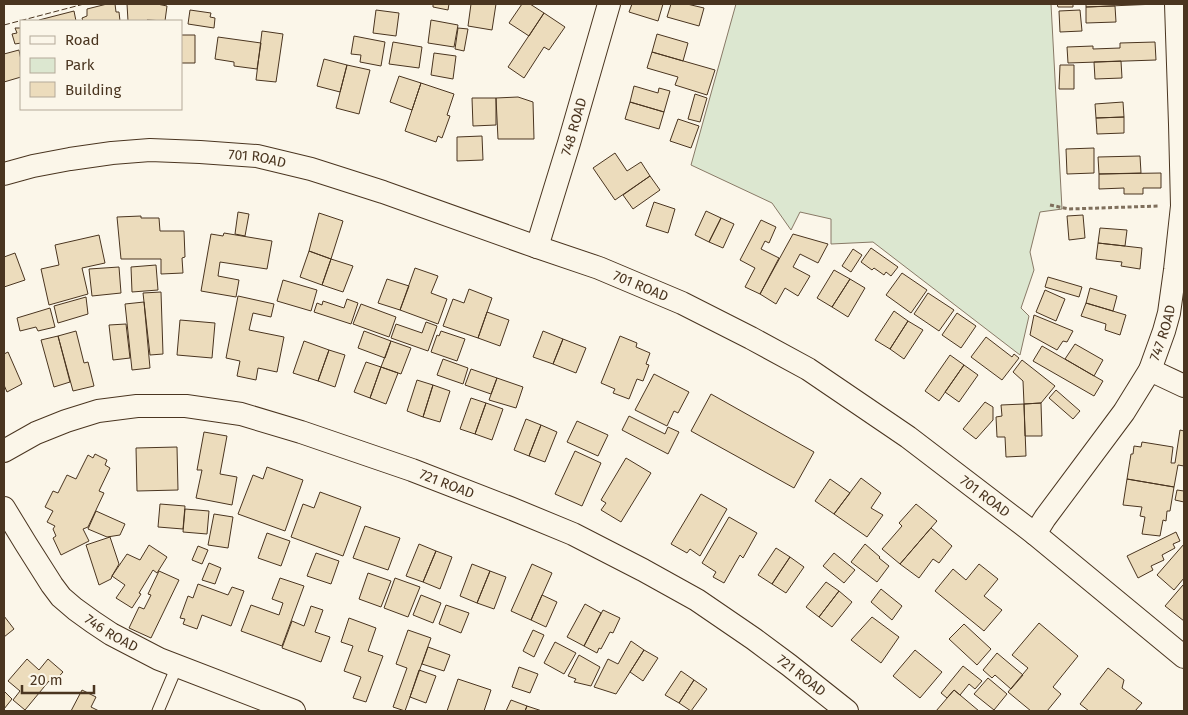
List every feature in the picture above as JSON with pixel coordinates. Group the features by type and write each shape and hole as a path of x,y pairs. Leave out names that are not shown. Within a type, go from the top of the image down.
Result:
{"street":[{"name":"748 ROAD","path":"537,247 609,4"},
{"name":"747 ROAD","path":"1035,534 1124,412 1150,370 1169,314 1182,206 1176,4"},
{"name":"701 ROAD","path":"4,174 70,158 150,150 257,156 311,168 599,268 682,304 808,369 908,437 1035,534 1184,657"},
{"path":"1150,370 1184,386"},
{"name":"721 ROAD","path":"4,451 36,433 66,421 98,412 138,406 186,406 241,414 292,429 510,508 588,542 696,600 790,665 847,711"},
{"name":"746 ROAD","path":"4,508 52,585 74,609 111,634 159,659 294,711"}],"lane":[{"path":"158,711 177,666"}],"path":[{"path":"1050,205 1069,209 1182,206"}],"green space":[{"path":"736,4 1051,4 1062,209 1040,212 1030,252 1034,270 1021,308 1029,316 1020,355 873,242 831,244 831,219 800,212 791,230 772,203 691,165"}],"building":[{"path":"115,4 120,20 83,20 82,18 87,16 87,9"},
{"path":"127,4 167,6 165,20 128,20"},
{"path":"433,4 449,4 448,10 433,7"},
{"path":"471,4 496,4 492,30 468,26"},
{"path":"522,4 530,4 544,13 529,36 509,23"},
{"path":"632,4 663,4 658,21 629,12"},
{"path":"671,4 687,4 704,8 699,26 667,17"},
{"path":"1057,4 1073,4 1073,7 1058,7"},
{"path":"1086,4 1157,4 1086,7"},
{"path":"1115,6 1116,22 1086,23 1086,7"},
{"path":"190,10 211,13 210,17 215,18 214,28 188,24"},
{"path":"376,10 399,13 396,36 373,33"},
{"path":"1080,10 1082,31 1060,32 1059,11"},
{"path":"74,11 76,20 39,20"},
{"path":"544,13 565,27 549,50 544,47 524,78 508,67"},
{"path":"431,20 458,25 454,47 428,43"},
{"path":"15,28 20,28 20,43 15,44 12,34 17,33"},
{"path":"458,28 468,29 464,51 455,49"},
{"path":"262,31 283,34 276,82 256,80"},
{"path":"657,34 688,43 683,61 652,52"},
{"path":"182,35 195,35 195,63 182,63"},
{"path":"354,36 385,42 381,66 360,62 361,55 351,54"},
{"path":"218,37 261,43 257,69 234,66 234,62 215,59"},
{"path":"393,42 422,47 419,68 389,64"},
{"path":"1155,42 1156,60 1068,63 1067,47 1093,46 1093,49 1120,48 1120,43"},
{"path":"19,50 20,77 4,82 4,54"},
{"path":"652,52 715,70 707,95 675,85 678,77 647,68"},
{"path":"434,53 456,56 453,79 431,75"},
{"path":"324,59 347,65 340,92 317,86"},
{"path":"1121,61 1122,78 1095,79 1094,62"},
{"path":"347,65 370,70 359,114 336,108"},
{"path":"1060,65 1074,65 1074,89 1059,89"},
{"path":"399,76 421,83 412,110 390,102"},
{"path":"421,83 454,94 447,115 450,116 442,138 438,136 436,142 405,131"},
{"path":"634,86 658,93 659,88 670,91 664,112 630,102"},
{"path":"695,94 707,98 700,122 688,119"},
{"path":"518,97 533,102 534,139 498,139 496,98"},
{"path":"472,98 496,98 496,125 473,126"},
{"path":"630,102 664,112 659,129 625,119"},
{"path":"1123,102 1124,117 1096,118 1095,104"},
{"path":"1124,117 1124,133 1097,134 1096,118"},
{"path":"678,119 699,126 691,148 670,141"},
{"path":"482,136 483,160 457,161 457,137"},
{"path":"1094,148 1094,173 1067,174 1066,149"},
{"path":"615,153 627,171 641,162 650,176 615,200 593,168"},
{"path":"1140,156 1141,173 1099,174 1098,157"},
{"path":"1161,173 1161,188 1143,188 1143,194 1124,194 1124,188 1099,189 1099,174"},
{"path":"650,176 660,190 633,209 623,195"},
{"path":"654,202 675,209 668,233 646,226"},
{"path":"706,211 721,218 709,242 695,235"},
{"path":"238,212 249,214 245,236 235,234"},
{"path":"319,213 343,221 331,259 309,251"},
{"path":"1083,215 1085,238 1069,240 1067,216"},
{"path":"141,216 141,218 159,218 160,231 184,231 185,257 182,258 183,273 161,274 161,259 121,259 117,217"},
{"path":"721,218 734,224 723,248 709,242"},
{"path":"761,220 776,227 769,243 765,241 761,249 779,258 760,294 745,287 755,268 740,260"},
{"path":"1100,228 1127,230 1125,246 1098,243"},
{"path":"224,233 272,241 267,269 220,262 218,276 239,280 236,297 201,291 211,234 223,236"},
{"path":"793,234 828,244 818,263 800,254 793,267 810,276 798,296 785,288 776,304 760,294"},
{"path":"99,235 105,263 82,268 88,294 49,305 41,269 59,265 55,245"},
{"path":"1098,243 1142,248 1140,269 1121,266 1122,262 1096,259"},
{"path":"871,248 898,267 891,276 886,272 884,275 874,268 872,270 861,262"},
{"path":"853,249 862,255 851,272 842,266"},
{"path":"309,251 331,259 322,285 300,277"},
{"path":"15,253 25,280 4,287 4,257"},
{"path":"331,259 353,266 343,292 322,285"},
{"path":"156,265 158,290 132,292 131,267"},
{"path":"119,267 121,293 92,296 89,269"},
{"path":"415,268 438,276 431,293 447,299 438,324 400,310"},
{"path":"834,270 850,279 832,307 817,298"},
{"path":"902,273 927,290 911,313 886,295"},
{"path":"1048,277 1082,287 1079,297 1045,287"},
{"path":"387,279 409,286 400,310 378,303"},
{"path":"850,279 865,288 848,317 832,307"},
{"path":"283,280 317,290 311,311 277,301"},
{"path":"1090,288 1117,296 1113,311 1086,303"},
{"path":"469,289 492,298 478,338 443,326 453,299 464,303"},
{"path":"1045,290 1065,299 1056,321 1036,312"},
{"path":"161,292 163,354 150,355 143,293"},
{"path":"928,293 954,310 939,331 914,314"},
{"path":"238,296 274,304 271,317 253,313 249,330 284,337 277,372 258,368 256,380 237,376 240,361 226,358"},
{"path":"86,297 88,314 58,323 54,306"},
{"path":"347,299 358,303 351,324 314,312 317,303 322,305 323,301 344,308"},
{"path":"144,302 150,368 132,370 125,304"},
{"path":"1086,303 1126,315 1120,335 1105,330 1106,324 1081,316"},
{"path":"361,304 396,317 389,337 353,324"},
{"path":"50,308 55,327 38,331 36,327 20,331 17,318"},
{"path":"894,311 908,321 890,349 875,340"},
{"path":"487,312 509,320 500,346 478,338"},
{"path":"957,313 976,326 961,348 942,335"},
{"path":"1034,315 1073,331 1067,342 1063,341 1057,350 1030,335"},
{"path":"180,320 215,323 212,358 177,355"},
{"path":"908,321 923,330 904,359 890,349"},
{"path":"426,322 437,326 428,351 391,338 396,324 422,333"},
{"path":"126,324 130,358 113,360 109,325"},
{"path":"76,331 84,363 88,362 94,386 73,391 58,336"},
{"path":"364,331 391,341 385,358 358,348"},
{"path":"441,331 465,339 457,361 431,352 437,335 439,336"},
{"path":"543,331 563,339 553,364 533,357"},
{"path":"58,336 70,382 54,387 41,340"},
{"path":"620,336 637,343 636,347 650,353 646,364 649,365 643,381 637,379 629,399 613,393 615,389 601,383"},
{"path":"986,337 1012,357 1014,354 1019,358 1002,380 971,357"},
{"path":"563,339 586,348 576,373 553,364"},
{"path":"304,341 329,350 318,381 293,373"},
{"path":"391,341 411,348 401,374 381,367"},
{"path":"1075,344 1103,360 1094,376 1065,359"},
{"path":"1042,346 1103,381 1094,396 1033,361"},
{"path":"329,350 345,355 335,387 318,381"},
{"path":"8,352 22,384 7,392 4,385 4,354"},
{"path":"950,355 964,365 939,401 925,391"},
{"path":"443,359 468,368 463,384 437,375"},
{"path":"1022,360 1055,386 1041,403 1024,404 1023,381 1013,372"},
{"path":"366,362 381,367 370,398 354,392"},
{"path":"964,365 978,375 959,402 945,392"},
{"path":"381,367 398,373 386,404 370,398"},
{"path":"471,369 497,378 491,394 465,385"},
{"path":"654,374 689,392 678,413 674,411 667,426 635,410"},
{"path":"497,378 523,387 516,408 489,400"},
{"path":"417,380 433,385 423,417 407,411"},
{"path":"433,385 450,391 440,422 423,417"},
{"path":"1056,390 1080,411 1073,419 1049,398"},
{"path":"711,394 814,452 794,488 691,431"},
{"path":"471,398 486,403 475,434 460,429"},
{"path":"985,402 993,407 993,420 976,439 963,429"},
{"path":"486,403 503,409 492,440 475,434"},
{"path":"1041,403 1042,436 1025,436 1024,404"},
{"path":"1024,404 1026,456 1006,457 1005,437 997,437 996,417 1002,416 1001,405"},
{"path":"629,416 665,434 668,427 679,432 668,454 622,430"},
{"path":"526,419 541,425 529,456 514,450"},
{"path":"577,421 608,435 598,456 567,442"},
{"path":"541,425 557,432 545,462 529,456"},
{"path":"1180,430 1184,431 1184,466 1178,465 1174,487 1127,479 1134,446 1141,447 1142,442 1173,447 1171,463 1175,463"},
{"path":"204,432 227,436 220,474 237,477 232,505 196,498 202,470 197,470"},
{"path":"177,447 178,490 137,491 136,448"},
{"path":"575,451 601,463 582,506 555,494"},
{"path":"95,454 107,460 105,465 110,468 99,491 104,493 88,527 83,529 89,541 61,555 53,538 56,536 53,529 55,526 47,522 53,511 45,507 53,491 58,493 67,475 76,479 88,455 93,458"},
{"path":"626,458 651,473 621,522 601,510 606,503 601,500"},
{"path":"267,467 303,480 285,531 238,514 253,475 263,479"},
{"path":"861,478 881,493 871,508 883,515 867,537 834,514"},
{"path":"830,479 850,493 834,514 815,501"},
{"path":"1127,479 1174,487 1170,511 1167,511 1166,521 1163,520 1160,536 1142,534 1145,517 1140,516 1142,507 1123,505"},
{"path":"1177,490 1184,491 1184,502 1175,500"},
{"path":"320,492 361,507 343,556 291,537 303,504 314,508"},
{"path":"701,494 727,509 700,556 690,549 687,553 671,544"},
{"path":"160,504 185,506 183,529 158,527"},
{"path":"916,504 937,521 900,564 882,549 902,526 899,523"},
{"path":"185,509 209,511 207,534 183,532"},
{"path":"96,511 125,524 120,535 107,537 88,529"},
{"path":"214,514 233,517 228,548 208,545"},
{"path":"729,517 757,533 743,558 740,555 724,583 713,577 716,572 702,563"},
{"path":"365,526 400,538 388,570 353,558"},
{"path":"931,528 952,546 939,563 933,559 919,578 900,564"},
{"path":"1176,532 1180,541 1173,544 1175,548 1162,555 1164,560 1151,566 1153,570 1138,578 1127,556"},
{"path":"267,533 290,541 281,566 258,558"},
{"path":"110,537 119,564 111,579 99,585 86,545"},
{"path":"419,544 436,551 423,582 406,576"},
{"path":"865,544 889,566 877,582 851,562"},
{"path":"1184,544 1184,578 1174,590 1157,575"},
{"path":"149,545 167,557 157,573 153,570 132,608 116,598 125,585 112,576 127,554 140,560"},
{"path":"198,546 208,550 202,564 192,560"},
{"path":"776,548 790,557 772,584 758,575"},
{"path":"436,551 452,557 440,589 423,582"},
{"path":"316,553 339,561 331,584 307,576"},
{"path":"834,553 855,570 844,583 823,566"},
{"path":"790,557 804,567 786,593 772,584"},
{"path":"209,563 221,568 215,584 202,580"},
{"path":"472,564 490,571 477,603 460,596"},
{"path":"532,564 552,573 531,620 511,611"},
{"path":"979,564 998,579 984,596 1002,610 984,631 935,591 953,569 966,580"},
{"path":"159,571 179,580 151,638 129,628 139,607 144,609 151,595 148,594"},
{"path":"490,571 506,577 494,609 477,603"},
{"path":"368,573 391,581 381,607 359,599"},
{"path":"280,578 304,586 282,646 241,631 251,605 279,615 283,603 272,599"},
{"path":"395,578 420,587 408,617 384,608"},
{"path":"826,582 839,591 819,617 806,607"},
{"path":"198,584 228,595 232,587 244,591 231,626 202,615 197,629 183,624 185,619 180,618 188,596 193,598"},
{"path":"1184,586 1184,621 1165,606"},
{"path":"881,589 902,606 892,620 871,602"},
{"path":"839,591 852,602 832,627 819,617"},
{"path":"421,595 441,603 433,623 413,615"},
{"path":"542,595 557,602 546,627 531,620"},
{"path":"585,604 601,613 584,646 567,637"},
{"path":"446,605 469,613 461,633 439,624"},
{"path":"311,606 323,610 315,632 330,637 321,662 282,648 292,621 304,626"},
{"path":"603,610 620,618 613,633 610,632 597,653 584,646"},
{"path":"4,616 14,629 4,637"},
{"path":"872,617 899,637 881,663 851,640"},
{"path":"349,618 376,628 368,651 383,656 366,702 353,698 361,677 344,671 353,646 341,642"},
{"path":"1039,623 1078,656 1053,687 1061,694 1047,711 1031,711 1008,692 1028,668 1012,655"},
{"path":"964,624 991,649 977,665 949,639"},
{"path":"408,630 431,638 405,711 393,707 407,668 396,664"},
{"path":"533,630 544,635 534,657 523,651"},
{"path":"631,641 644,650 616,694 594,687 608,659 618,664"},
{"path":"555,642 576,653 564,674 544,663"},
{"path":"428,647 450,655 444,671 422,664"},
{"path":"644,650 658,658 643,681 630,672"},
{"path":"915,650 942,672 920,698 893,676"},
{"path":"997,653 1023,675 1011,689 995,675 992,678 983,670"},
{"path":"579,655 600,667 591,686 574,682 576,679 568,676"},
{"path":"27,659 39,670 48,659 63,672 52,684 49,681 25,710 13,700 20,691 8,681"},
{"path":"963,666 982,681 975,689 969,684 960,695 954,690 947,698 941,693"},
{"path":"519,667 538,674 530,693 512,687"},
{"path":"1108,668 1124,680 1122,688 1142,703 1135,711 1089,711 1080,704"},
{"path":"419,670 436,676 426,703 410,697"},
{"path":"681,671 694,680 679,703 665,695"},
{"path":"988,678 1007,694 994,710 974,694"},
{"path":"458,679 491,690 484,711 447,711"},
{"path":"694,680 707,689 691,711 679,703"},
{"path":"82,690 96,697 91,707 99,711 71,711"},
{"path":"954,690 960,695 979,711 936,711"},
{"path":"4,691 12,699 4,709"},
{"path":"511,700 527,706 525,711 506,711"},
{"path":"527,706 542,711 525,711"}],"fence":[{"path":"23,20 84,4"},
{"path":"4,25 20,21"}]}
